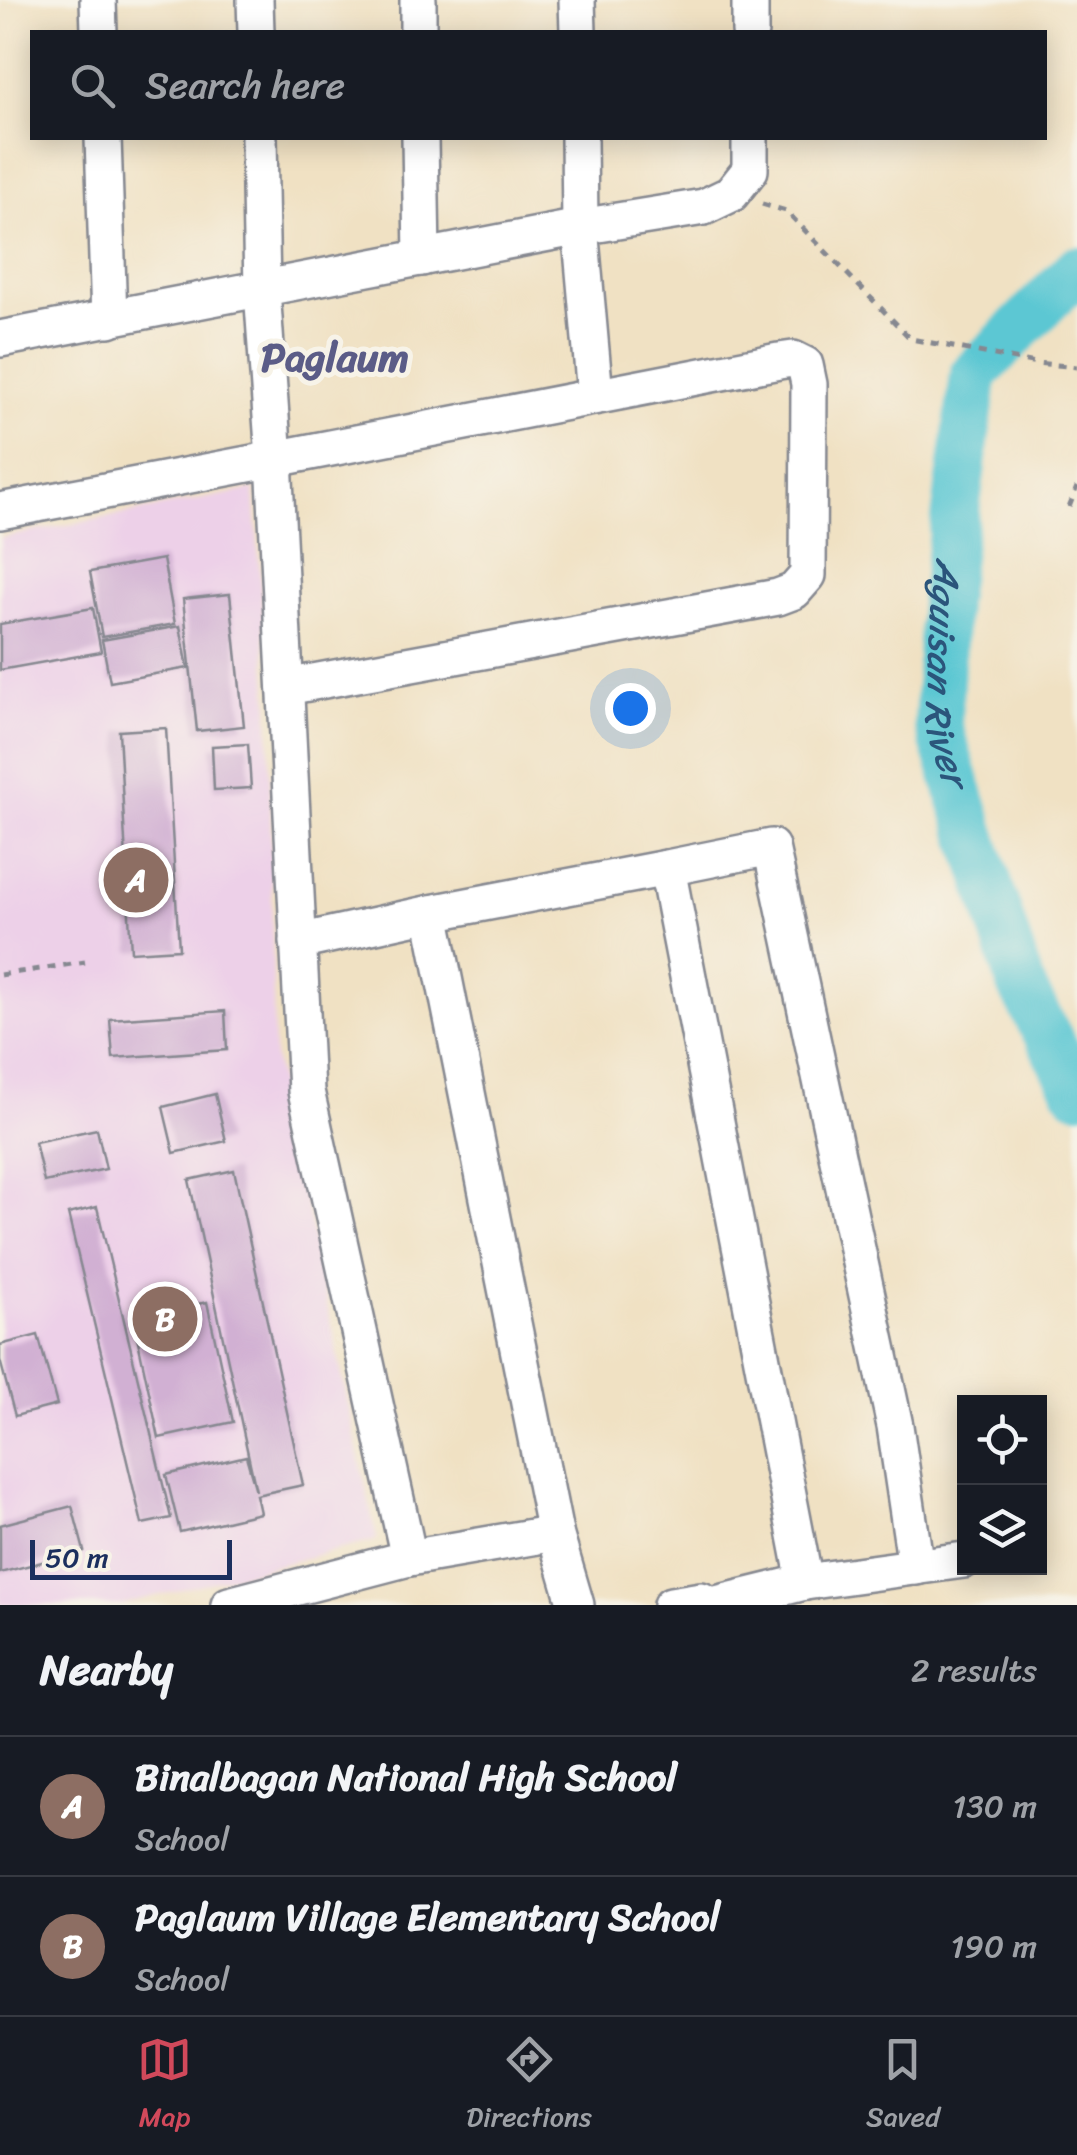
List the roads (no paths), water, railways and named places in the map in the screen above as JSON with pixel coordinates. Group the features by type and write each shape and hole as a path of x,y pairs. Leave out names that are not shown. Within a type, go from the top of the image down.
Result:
{"street":[{"path":"98,0 99,30"},
{"path":"256,0 256,30"},
{"path":"418,0 418,30"},
{"path":"578,0 578,30"},
{"path":"750,0 750,30"},
{"path":"103,140 109,319"},
{"path":"259,140 262,290 306,1091 409,1558"},
{"path":"420,140 422,258"},
{"path":"579,140 580,227 595,395"},
{"path":"0,339 580,227 704,207 731,194 750,170 750,140"},
{"path":"0,511 778,361 793,359 804,366 808,384 808,576 794,591 286,687"},
{"path":"298,942 431,912 771,847 895,1426 916,1567"},
{"path":"667,868 804,1582"},
{"path":"431,912 554,1533 576,1605"},
{"path":"229,1605 287,1598 409,1558 554,1533"},
{"path":"672,1605 701,1600 711,1605 804,1582 957,1561"}],"waterway":[{"name":"Aguisan River","path":"1077,270 974,374 944,602 938,725 1021,985 1077,1091"}],"place":[{"name":"Binalbagan National High School","path":"136,880"},
{"name":"Paglaum Village Elementary School","path":"165,1319"}],"district":[{"name":"Paglaum","path":"335,357"}]}
